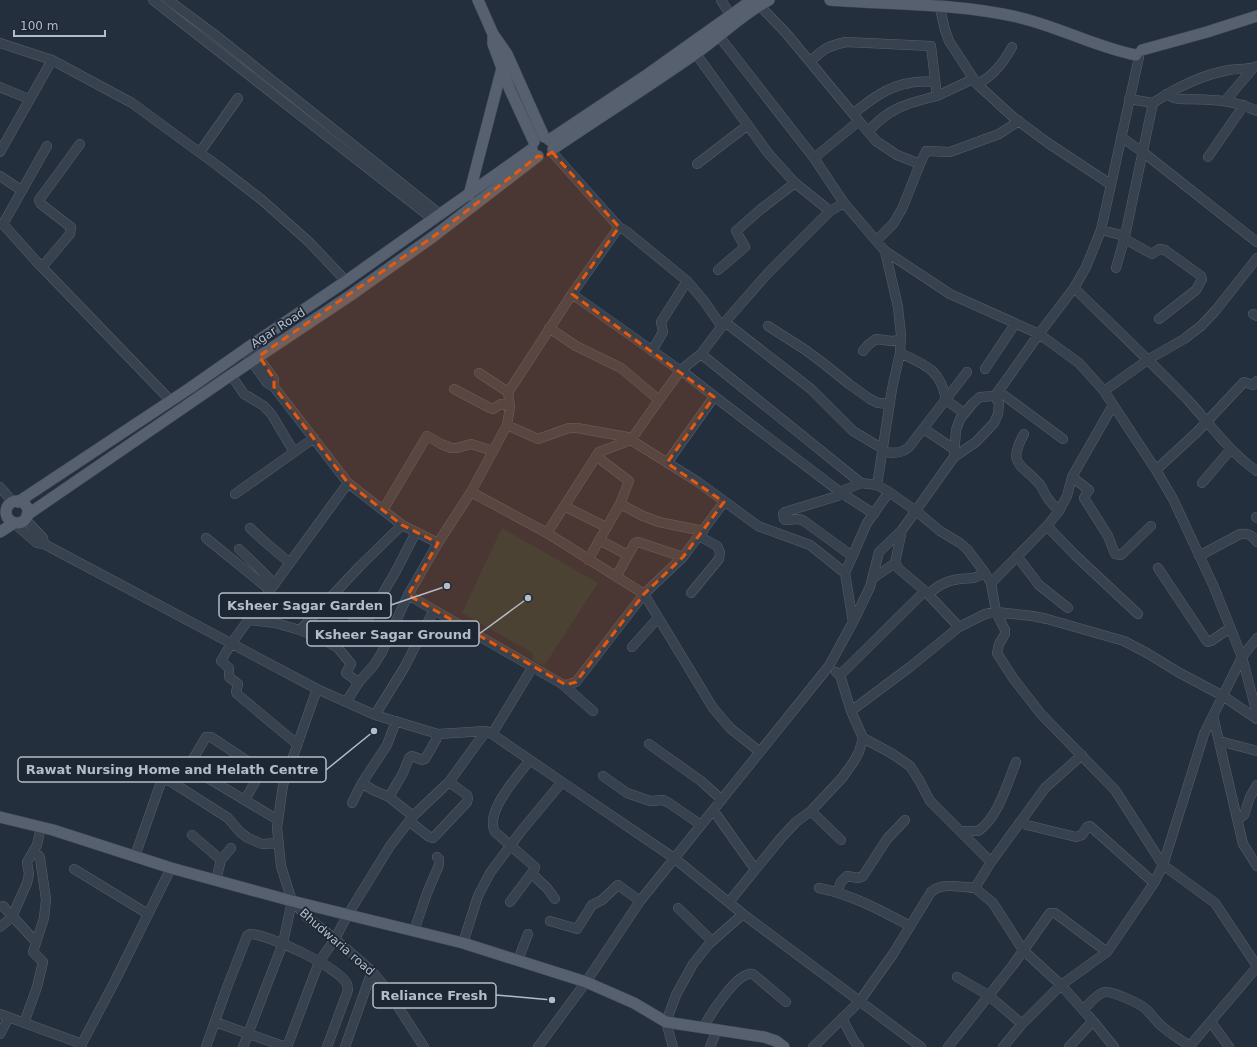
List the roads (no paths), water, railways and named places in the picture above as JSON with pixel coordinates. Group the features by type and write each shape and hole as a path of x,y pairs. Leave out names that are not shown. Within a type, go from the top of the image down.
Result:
{"main road":[{"path":"478,0 493,34 507,54 543,146"},
{"path":"830,0 939,3 973,8 1019,17 1119,52 1139,53 1193,44 1257,24"},
{"path":"956,0 985,3 1021,10 1139,53 1257,16"},
{"path":"543,146 696,54 731,16 760,2"},
{"path":"14,522 3,514 9,505 16,502 171,401 346,282 469,194 543,146 648,74 716,32 760,2"},
{"path":"493,34 493,44 510,90 543,146"},
{"path":"469,194 502,68"},
{"name":"Agar Road","path":"0,532 14,522 21,522 26,517 231,375 351,295 434,236 543,146"},
{"path":"16,502 24,505 26,508 26,517"},
{"path":"0,817 54,830 171,868 292,902 464,943 586,982 634,1003 666,1022 764,1037 776,1041 784,1047"}],"street":[{"path":"154,0 263,86 331,133"},
{"path":"168,0 268,77 331,133 437,217"},
{"path":"721,0 731,16"},
{"path":"760,2 811,61 876,141 897,155 920,164"},
{"path":"939,3 949,41 975,81 1019,121 1048,143 1110,184"},
{"path":"716,32 814,158 844,203 885,252 950,294 1039,334 1079,363 1104,391 1156,470 1173,499 1214,587 1242,658 1257,714"},
{"path":"811,61 822,51 832,45 846,42 931,46 937,96"},
{"path":"0,43 52,60 132,103 200,152 262,200 308,242 346,282"},
{"path":"868,132 877,121 909,102 937,96 975,81 984,81 997,68 1012,47"},
{"path":"538,1047 586,982 640,901 828,666 853,622 870,587 879,552 902,530 954,453 956,430 964,413 980,397 996,394 1074,288 1086,267 1101,230 1139,53"},
{"path":"696,54 768,153 795,183 830,211"},
{"path":"0,152 52,60"},
{"path":"1116,268 1125,238 1144,153 1153,103 1166,94 1199,77 1230,70 1255,67"},
{"path":"1226,100 1255,67"},
{"path":"263,86 268,77"},
{"path":"814,158 856,117 868,101 891,88 911,82 935,81"},
{"path":"0,87 29,99"},
{"path":"1166,94 1180,99 1226,100 1244,105 1257,111"},
{"path":"200,152 238,98"},
{"path":"1129,98 1153,103"},
{"path":"1208,157 1244,105"},
{"path":"876,240 892,224 902,209 926,151 950,152 999,134 1019,121"},
{"path":"697,164 748,125"},
{"path":"1121,137 1144,153 1257,242"},
{"path":"42,267 70,234 71,228 40,204 39,200 80,144"},
{"path":"47,146 22,190 2,220 42,267 171,401"},
{"path":"543,146 619,227 687,281 724,324 811,389 853,431 882,450 897,453 905,451 924,429 967,372"},
{"path":"0,176 22,190"},
{"path":"718,270 745,247 736,231 761,209 795,183"},
{"path":"547,532 599,452 632,439 681,370 701,354 724,324 767,274 830,211 844,203"},
{"path":"346,702 358,682 374,665 382,652 408,594 438,543 471,492 507,425 510,407 508,392 549,328 619,227"},
{"path":"1101,230 1125,238 1152,254 1159,249 1165,250 1201,276 1202,279 1196,290 1159,319"},
{"path":"877,485 901,340 898,307 885,252"},
{"path":"1104,391 1149,360 1184,340 1201,326 1216,310 1257,258"},
{"path":"652,351 663,332 661,322 687,281"},
{"path":"1074,288 1149,360 1208,421 1231,449 1257,471"},
{"path":"572,294 681,370 842,493 874,514"},
{"path":"985,369 1015,324"},
{"path":"768,326 804,349 848,384 870,399 878,403 890,404"},
{"path":"549,328 576,346 621,368 659,400"},
{"path":"863,352 868,345 876,339 891,341 901,340"},
{"path":"247,348 274,379 274,387 348,483 402,525 438,543"},
{"path":"900,353 935,373 942,382 946,400 964,413"},
{"path":"701,354 861,483 877,485 889,492 916,511 940,532 960,543 967,549 991,583 996,612 1005,630 1005,634 998,644 997,653 1013,678 1041,714 1115,790 1163,865 1215,903 1257,968 1189,1046 1164,1029 1146,1009 1122,996 1107,992 1102,993 1083,1010"},
{"path":"479,373 508,392"},
{"path":"231,375 244,394 264,406 272,415 294,452"},
{"path":"1156,470 1208,421 1244,382 1253,384 1257,381"},
{"path":"454,389 493,409 501,404 510,407"},
{"path":"996,394 1063,439"},
{"path":"954,453 976,442 994,423 998,414 999,404 996,394"},
{"path":"667,463 714,396"},
{"path":"991,583 1047,526 1059,511 1067,496 1072,477 1113,405"},
{"path":"507,425 538,439 570,428 577,428 632,439 698,482 758,526 810,545 845,573"},
{"path":"924,429 954,453"},
{"path":"1024,434 1017,445 1017,459 1021,466 1041,487 1046,497 1059,511"},
{"path":"384,510 427,436 451,448 471,444 493,451"},
{"path":"235,494 314,438"},
{"path":"1202,483 1231,449"},
{"path":"588,560 620,504 630,481 596,456"},
{"path":"1072,477 1090,490 1084,498 1108,536 1115,554 1121,555 1151,526"},
{"path":"297,744 236,693 238,684 229,677 229,668 222,661 231,644 348,483"},
{"path":"852,556 809,523 799,519 785,520 783,514 785,512 842,493 861,483"},
{"path":"0,488 16,502"},
{"path":"471,492 547,532 588,560 644,594 713,708 730,728 760,752"},
{"path":"853,622 845,573 867,523 889,492"},
{"path":"562,684 566,685 576,682 644,594 683,558 724,502"},
{"path":"620,504 659,522 701,533 717,546 720,552 719,558 691,593"},
{"path":"564,506 606,527"},
{"path":"26,517 43,538 44,544"},
{"path":"14,522 37,543 44,544 317,689 375,715 416,729 438,734 489,732 674,858 742,914 921,1047"},
{"path":"300,630 360,566 402,525"},
{"path":"1047,526 1075,555 1138,614"},
{"path":"250,528 290,564"},
{"path":"872,579 895,563 902,530"},
{"path":"330,599 346,610 364,626 396,571 416,532"},
{"path":"1199,556 1240,534 1246,533 1251,535 1257,542"},
{"path":"206,538 272,587"},
{"path":"599,540 628,555"},
{"path":"616,577 635,543 638,542 683,558"},
{"path":"239,549 272,587"},
{"path":"1017,556 1039,585 1068,608"},
{"path":"895,563 899,569 926,592 959,627"},
{"path":"1158,568 1208,642 1230,628"},
{"path":"840,675 926,592 954,580 973,579 985,573"},
{"path":"408,594 532,668 562,684 592,711"},
{"path":"375,715 404,668 434,610"},
{"path":"851,711 910,667 959,627 984,614 996,612 1040,618 1124,641 1147,652 1178,672 1223,696 1257,718"},
{"path":"632,647 658,618"},
{"path":"249,620 275,623 300,630 326,641 338,648 351,664 346,673 358,682"},
{"path":"1003,1047 1022,1024 1061,985 1107,952 1154,884 1163,865 1204,734 1242,658 1257,638"},
{"path":"828,666 840,675 851,711 864,738 891,753 910,766 930,801 991,862"},
{"path":"214,1022 287,1047 319,962 336,939 347,916 390,846 411,818 448,782 489,732 532,668"},
{"name":"Bhudwaria road","path":"317,689 283,785 277,828 281,866 292,902 308,918 336,939 372,971 388,991 424,1047"},
{"path":"1214,716 1243,844 1257,866"},
{"path":"352,803 362,783 386,745 396,721"},
{"path":"389,797 403,773 409,758 412,756 422,760 425,759 438,734"},
{"path":"244,800 260,773 258,768 212,737 206,737 190,766 244,800 278,820"},
{"path":"729,902 755,869 796,822 811,811 842,778 859,752 864,738"},
{"path":"1219,741 1257,751"},
{"path":"649,744 701,781 722,800"},
{"path":"975,888 991,862 1045,788 1082,755"},
{"path":"510,902 535,869 534,865 493,830 494,811 498,802 530,760"},
{"path":"961,831 978,831 989,822 1016,762"},
{"path":"603,776 627,793 650,801 663,800 669,803 701,825"},
{"path":"134,856 161,782 165,780 170,781 228,818 240,832 255,842 262,844 279,843"},
{"path":"362,783 389,797 431,838 436,835 467,802 468,798 466,795 448,782"},
{"path":"464,943 478,896 490,873 522,830 562,782"},
{"path":"1238,819 1244,815 1250,797 1257,785"},
{"path":"713,810 755,869"},
{"path":"811,811 841,840"},
{"path":"837,892 841,882 847,876 858,878 863,876 887,838 905,820"},
{"path":"1019,823 1076,837 1082,835 1087,827 1090,826 1154,884"},
{"path":"0,927 12,917 27,883 29,874 27,862 28,858 37,845 42,827"},
{"path":"192,836 221,860"},
{"path":"216,880 221,860 231,848"},
{"path":"24,1023 42,966 42,960 35,956 32,952 44,918 46,899 40,858 33,852"},
{"path":"414,932 427,893 439,865 439,859 437,857"},
{"path":"0,1014 81,1045 171,868"},
{"path":"74,869 148,914"},
{"path":"532,874 547,888 555,899"},
{"path":"550,920 577,930 592,905 602,900 618,884 640,901"},
{"path":"813,1047 859,1002 893,954 931,892 941,886 975,888 993,903 1023,950 1061,985 1114,1047"},
{"path":"819,888 837,892 859,900 910,926"},
{"path":"243,1047 282,943 292,902"},
{"path":"3,906 36,942"},
{"path":"678,908 712,940"},
{"path":"948,1047 1050,913 1052,912 1107,952"},
{"path":"673,1047 666,1022 676,995 693,964 712,940 742,914"},
{"path":"206,1047 247,936 252,934 282,943 319,962 342,978 347,984 348,990 327,1047"},
{"path":"518,960 528,934"},
{"path":"345,1047 372,971"},
{"path":"703,1028 713,1010 728,991 749,973 753,974 786,1002"},
{"path":"957,977 988,995 1022,1024"},
{"path":"0,1034 9,1017"},
{"path":"842,1018 854,1041 859,1047"},
{"path":"1069,1047 1093,1021"},
{"path":"1210,1022 1229,1047"},
{"path":"710,1047 717,1030"}],"place":[{"name":"Ksheer Sagar Garden","path":"447,586"},
{"name":"Ksheer Sagar Ground","path":"528,598"},
{"name":"Rawat Nursing Home and Helath Centre","path":"374,731"},
{"name":"Reliance Fresh","path":"552,1000"}]}
